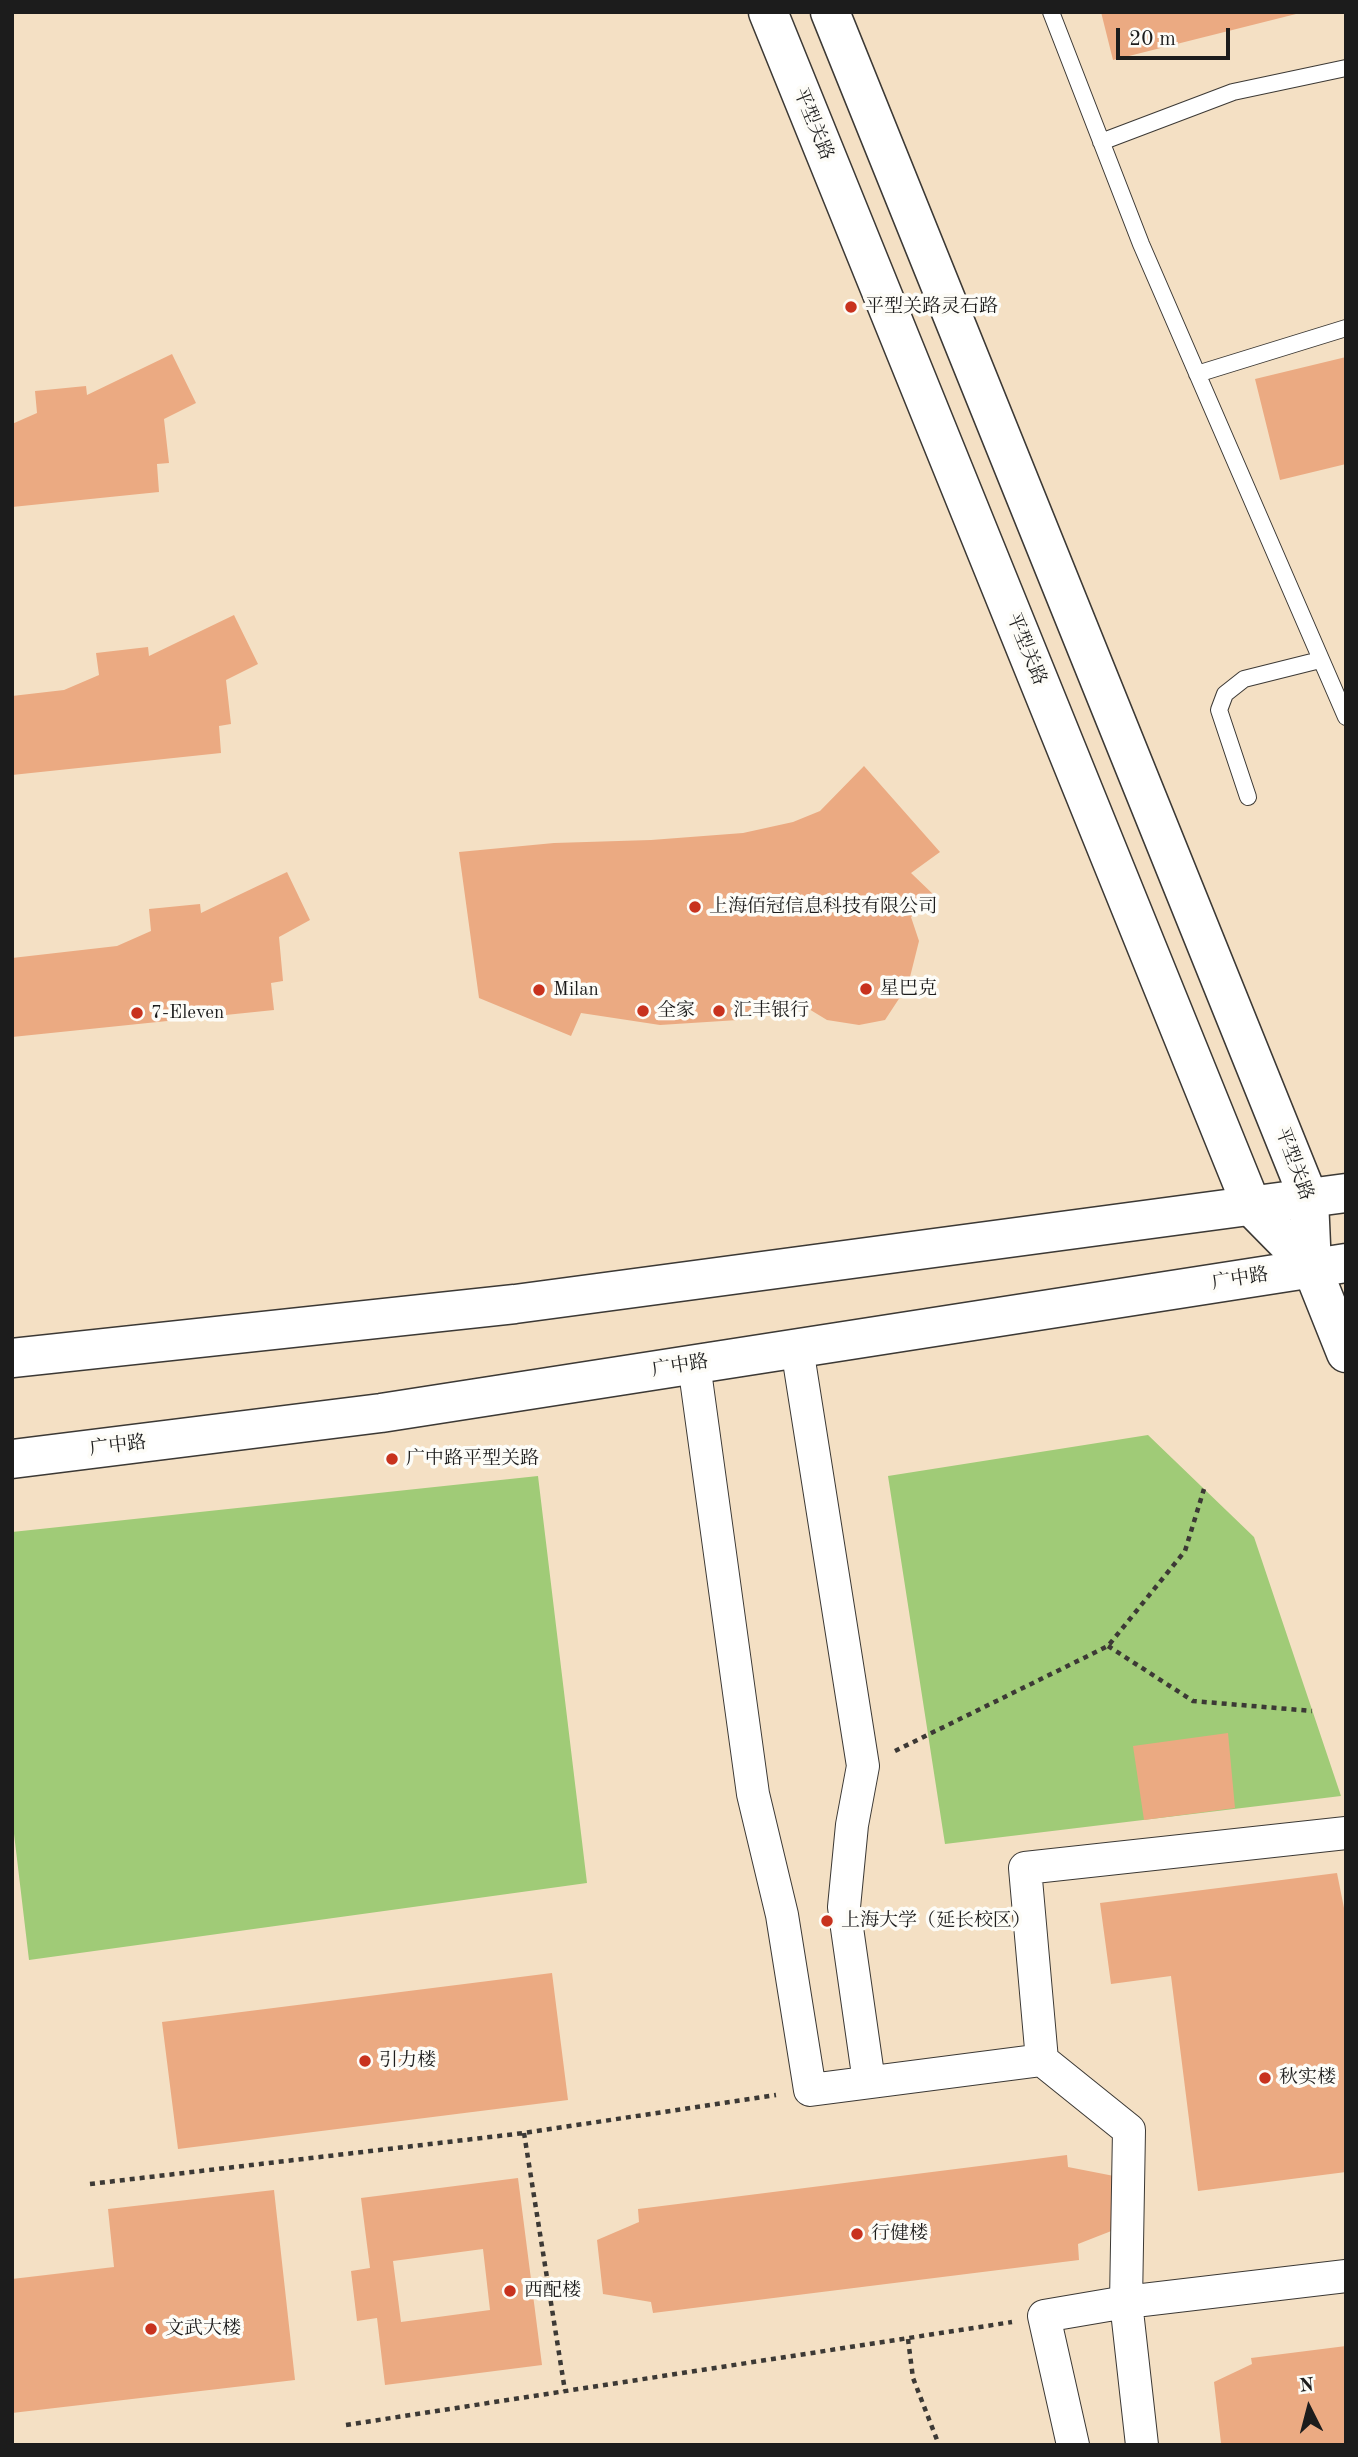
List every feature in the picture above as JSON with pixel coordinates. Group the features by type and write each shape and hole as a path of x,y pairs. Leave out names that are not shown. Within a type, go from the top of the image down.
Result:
{"street":[{"name":"平型关路","path":"768,12 1252,1206 1329,1265"},
{"name":"平型关路","path":"830,12 1328,1196 1329,1265 1346,1353"},
{"path":"12,1358 515,1304 1328,1196"},
{"name":"广中路","path":"12,1459 381,1413 1329,1265"},
{"path":"797,1348 863,1766 852,1825 844,1907 869,2082"},
{"path":"694,1364 753,1794 782,1915 810,2090 1042,2060 1129,2130 1126,2302 1142,2445"},
{"path":"1042,2060 1025,1868 1346,1833"},
{"path":"1073,2445 1044,2316 1126,2302 1346,2276"}],"lane":[{"path":"1051,12 1101,142 1197,374 1346,718"},
{"path":"1101,142 1233,92 1346,68"},
{"path":"1197,374 1346,328"},
{"path":"1248,797 1219,710 1224,694 1244,679 1320,660"}],"path":[{"path":"863,1766 997,1703 1108,1646 1185,1551 1205,1489"},
{"path":"1108,1646 1193,1701 1312,1711"},
{"path":"90,2184 524,2133 810,2090"},
{"path":"524,2133 565,2391"},
{"path":"346,2425 1044,2316"},
{"path":"908,2339 913,2378 939,2445"}],"green space":[{"path":"1148,1435 1254,1537 1341,1796 945,1844 888,1476"},
{"path":"538,1476 587,1883 29,1960 12,1817 12,1532"}],"building":[{"path":"1101,12 1300,12 1300,13 1113,60"},
{"path":"172,354 196,403 164,419 169,463 157,464 159,492 12,507 12,424 37,413 35,391 86,386 87,395"},
{"path":"1346,357 1346,464 1280,480 1255,379"},
{"path":"234,615 258,664 226,680 231,724 219,726 221,753 12,775 12,696 64,690 99,675 96,653 148,647 149,656"},
{"name":"上海佰冠信息科技有限公司","path":"864,766 940,852 911,873 936,897 911,917 919,941 908,985 885,1020 859,1025 827,1020 799,1003 738,1020 660,1025 581,1013 571,1036 479,998 459,852 554,843 651,840 743,833 793,822 820,811"},
{"path":"287,872 310,920 279,937 283,981 271,983 274,1010 12,1037 12,958 117,946 151,931 149,909 200,904 201,913"},
{"path":"1228,1733 1235,1808 1144,1820 1133,1746"},
{"name":"秋实楼","path":"1337,1873 1346,1918 1346,2172 1198,2191 1171,1976 1111,1984 1100,1903"},
{"name":"引力楼","path":"552,1973 568,2100 178,2149 162,2022"},
{"name":"行健楼","path":"1067,2155 1068,2167 1114,2176 1119,2228 1078,2244 1079,2260 653,2313 651,2302 603,2294 597,2240 639,2222 638,2209"},
{"name":"西配楼","path":"518,2178 542,2365 385,2385 377,2318 357,2321 351,2271 370,2268 361,2198","holes":["483,2249 490,2310 401,2322 393,2261"]},
{"name":"文武大楼","path":"274,2190 295,2380 12,2413 12,2279 114,2267 108,2209"},
{"path":"1346,2346 1346,2445 1221,2443 1214,2382 1252,2364 1251,2358"}],"place":[{"name":"平型关路灵石路","path":"851,307"},
{"name":"上海佰冠信息科技有限公司","path":"695,907"},
{"name":"星巴克","path":"866,989"},
{"name":"Milan","path":"539,990"},
{"name":"全家","path":"643,1011"},
{"name":"汇丰银行","path":"719,1011"},
{"name":"7-Eleven","path":"137,1013"},
{"name":"广中路平型关路","path":"392,1459"},
{"name":"上海大学（延长校区）","path":"827,1921"},
{"name":"引力楼","path":"365,2061"},
{"name":"秋实楼","path":"1265,2078"},
{"name":"行健楼","path":"857,2234"},
{"name":"西配楼","path":"510,2291"},
{"name":"文武大楼","path":"151,2329"}]}
